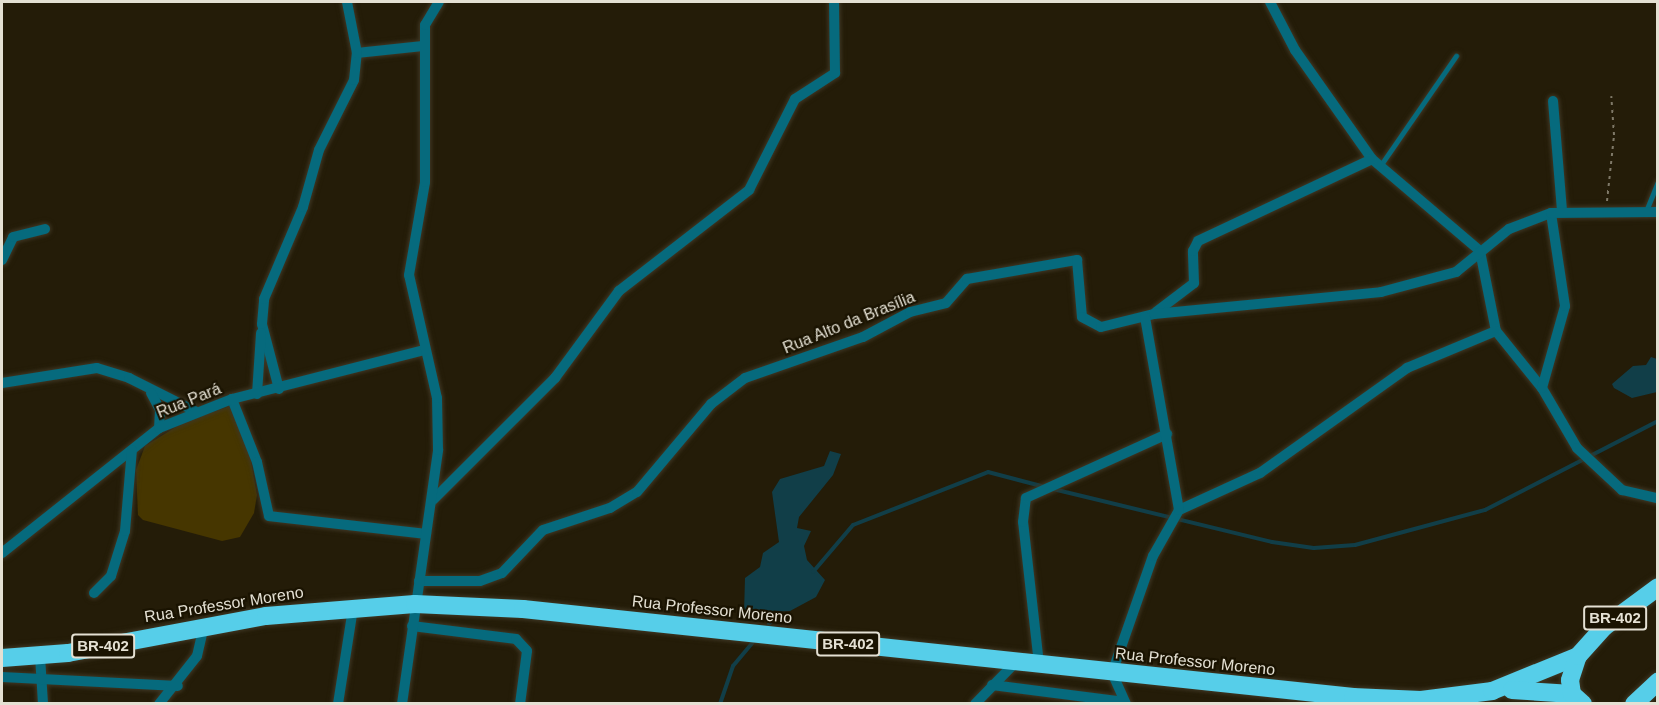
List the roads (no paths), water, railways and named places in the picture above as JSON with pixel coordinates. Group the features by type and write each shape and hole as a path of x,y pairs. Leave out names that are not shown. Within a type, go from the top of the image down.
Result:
{"highway":[{"name":"BR-402","path":"1492,691 1578,656 1611,621 1658,587"},
{"name":"Rua Professor Moreno","path":"2,658 40,656 204,625 353,608 415,604 522,609 1039,664 1326,699 1421,700 1492,691"},
{"path":"1577,699 1578,656"},
{"path":"1634,703 1658,682"},
{"name":"BR-402","path":"1492,691 1577,699"}],"street":[{"path":"257,393 268,279 303,207 319,150 346,106 357,53 347,2"},
{"path":"402,704 415,604 433,500 440,417 409,275 424,182 423,46 427,16 439,2"},
{"path":"433,500 555,378 620,291 749,190 786,111 835,73 834,2"},
{"path":"1270,2 1295,50 1376,163 1480,251 1496,332 1542,388 1559,423 1605,478 1635,495 1658,498"},
{"path":"357,53 423,46"},
{"path":"1542,388 1565,306 1556,211 1553,101"},
{"path":"1150,315 1194,283 1193,251 1198,242 1376,163"},
{"path":"1150,315 1381,292 1456,272 1509,229 1556,211 1658,212"},
{"path":"2,260 13,237 45,229"},
{"name":"Rua Alto da Brasília","path":"419,581 480,581 502,573 543,530 610,508 637,492 711,404 745,378 869,334 910,312 939,305 967,279 1066,259 1079,263 1079,304 1089,324 1150,315"},
{"path":"1150,315 1179,510"},
{"path":"262,324 279,389"},
{"path":"1125,703 1112,673 1153,556 1179,510 1260,473 1407,368 1496,332"},
{"name":"Rua Pará","path":"2,553 159,428 195,411 232,399 279,389 424,350"},
{"path":"2,383 97,368 129,378 151,392 195,411"},
{"path":"151,392 160,410 159,428"},
{"path":"232,399 257,462 269,516 426,534"},
{"path":"1039,664 1023,522 1026,498 1167,434"},
{"path":"94,593 111,576 125,531 132,450"},
{"path":"338,704 353,608"},
{"path":"159,704 178,686 197,656 204,625"},
{"path":"412,626 516,639 527,651 520,704"},
{"path":"40,656 43,704"},
{"path":"975,704 1016,662"},
{"path":"2,677 178,686"},
{"path":"992,685 1125,703"}],"lane":[{"path":"1376,163 1456,56"},
{"path":"1646,213 1658,182"}],"water":[{"path":"1651,357 1657,359 1657,392 1632,398 1614,388 1612,384 1633,366 1646,365"},
{"path":"830,451 841,454 833,475 799,517 797,528 811,531 804,546 807,560 825,580 816,597 790,611 744,613 745,578 760,567 763,553 779,542 772,492 780,479 824,466"}],"waterway":[{"path":"1053,489 1272,542 1314,548 1355,545 1485,510 1658,421"},
{"path":"813,572 853,525 988,472 1045,487"},
{"path":"769,624 779,612"},
{"path":"720,704 733,666 752,643"}]}
